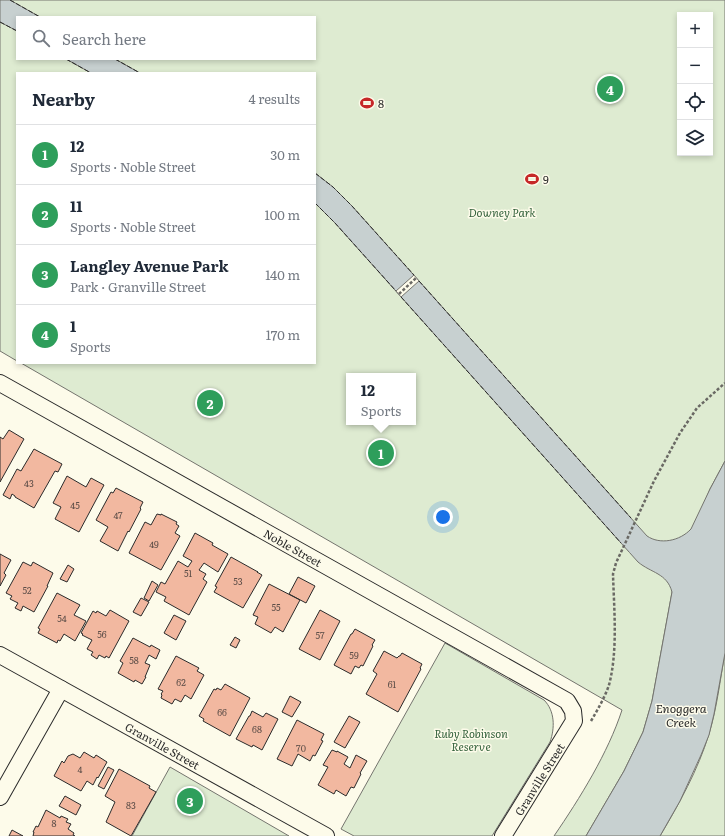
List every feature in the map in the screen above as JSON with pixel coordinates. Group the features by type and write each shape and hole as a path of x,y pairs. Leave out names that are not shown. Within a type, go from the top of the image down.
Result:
{"street":[{"name":"Noble Street","path":"0,383 554,692 567,701 582,722"},
{"name":"Granville Street","path":"0,655 326,836"},
{"path":"0,797 61,689"},
{"name":"Granville Street","path":"503,836 582,722"}],"path":[{"path":"399,294 416,278"},
{"path":"582,722 599,707 609,686 615,649 613,574 616,563 654,480 680,433 697,408 725,383"}],"green space":[{"name":"Downey Park","path":"0,0 725,0 725,461 710,489 675,576 652,701 643,732 624,771 586,836 554,836 574,806 601,759 622,710 23,364 316,364 316,72 16,72 16,360 0,351"},
{"name":"Ruby Robinson Reserve","path":"445,643 544,700 548,704 553,720 553,731 550,742 492,836 354,836 341,829"},
{"path":"725,653 725,836 660,836 688,786 705,747 714,714"},
{"path":"170,767 289,836 132,836"}],"water":[{"path":"0,0 10,0 38,16 16,16 16,30 0,22"},
{"path":"68,60 117,60 138,72 89,72"},
{"name":"Enoggera Creek","path":"316,174 333,187 352,206 647,536 652,539 664,541 676,539 691,529 725,461 725,653 709,735 680,801 660,836 586,836 624,771 643,732 652,701 672,592 670,586 662,577 636,560 335,223 316,204"}],"pier":[{"path":"414,275 419,281 401,297 396,291"}],"building":[{"path":"9,430 24,439 0,482 0,437 3,439"},
{"path":"34,449 62,464 58,472 55,471 34,508 12,494 10,499 3,495 17,469 21,471"},
{"path":"67,476 86,487 91,478 104,485 79,532 55,519 61,507 53,503"},
{"path":"116,488 143,502 140,508 141,509 118,551 100,541 108,527 96,520 111,492 113,493"},
{"path":"157,514 161,514 177,522 176,524 179,526 175,533 180,536 161,570 129,553 145,522 151,525"},
{"path":"195,533 213,543 212,545 228,554 218,572 204,563 199,570 206,574 203,579 207,582 189,615 164,601 166,597 156,592 161,582 165,584 178,561 188,567 192,561 183,556"},
{"path":"0,554 11,560 4,573 6,575 0,586"},
{"path":"231,557 262,575 243,608 214,592 217,587 215,586"},
{"path":"23,562 31,566 33,562 53,573 34,612 23,606 21,611 15,608 18,603 10,599 12,596 6,593"},
{"path":"68,565 74,569 67,582 60,579"},
{"path":"298,577 315,586 306,603 289,594"},
{"path":"152,581 158,585 149,601 144,598"},
{"path":"269,584 300,600 283,632 275,627 271,633 255,624 258,617 253,615"},
{"path":"57,593 80,605 74,615 86,621 75,641 64,634 57,643 38,633 40,629 38,628"},
{"path":"141,598 149,602 141,616 133,612"},
{"path":"110,610 129,621 109,658 99,655 97,659 91,655 93,652 87,649 92,640 81,633 93,611 96,613 97,611 106,616"},
{"path":"320,610 340,621 320,660 299,649"},
{"path":"174,615 186,621 176,640 164,633"},
{"path":"355,629 375,640 363,666 361,665 359,668 355,666 351,674 334,665"},
{"path":"235,637 240,640 236,648 230,645"},
{"path":"133,638 150,647 151,645 160,650 156,659 149,655 145,663 150,665 142,684 135,680 134,682 118,673 123,663 120,661"},
{"path":"384,651 397,658 402,653 422,664 421,669 398,712 366,694 377,674 373,671"},
{"path":"176,656 199,668 197,671 204,675 191,699 185,695 181,702 175,699 172,704 161,698 163,691 158,689"},
{"path":"225,684 250,698 230,736 203,721 204,719 199,716 214,689 216,690 217,688 221,690"},
{"path":"290,696 301,702 292,717 282,712"},
{"path":"252,711 263,717 266,713 278,719 262,750 236,739"},
{"path":"349,716 360,722 345,748 334,742"},
{"path":"297,720 324,734 321,740 323,741 315,756 313,755 310,761 298,754 292,766 277,759"},
{"path":"332,750 348,757 344,764 350,768 356,755 367,761 354,788 351,787 346,796 336,790 334,794 318,785 328,767 323,765"},
{"path":"84,752 94,758 96,755 107,762 93,785 87,781 81,791 54,776 62,761 64,763 68,756 73,754 80,758"},
{"path":"108,767 114,770 104,789 98,786"},
{"path":"119,769 150,786 149,788 156,792 131,836 106,822 115,802 105,796"},
{"path":"65,796 81,805 76,815 59,806"},
{"path":"46,810 60,818 61,816 68,819 66,822 71,824 68,829 74,833 73,835 75,836 33,836 36,826 38,827"},
{"path":"12,830 23,836 9,836"}],"fence":[{"path":"10,0 38,16"},
{"path":"0,22 16,30"},
{"path":"68,60 89,72"},
{"path":"117,60 138,72"},
{"path":"316,174 333,187 352,206 414,275"},
{"path":"316,204 396,291"},
{"path":"419,281 631,518"},
{"path":"401,297 621,543"}],"place":[{"name":"1","path":"610,89"},
{"name":"8","path":"367,103"},
{"name":"9","path":"532,179"},
{"name":"11","path":"210,403"},
{"name":"12","path":"381,453"},
{"name":"Langley Avenue Park","path":"190,801"}]}
